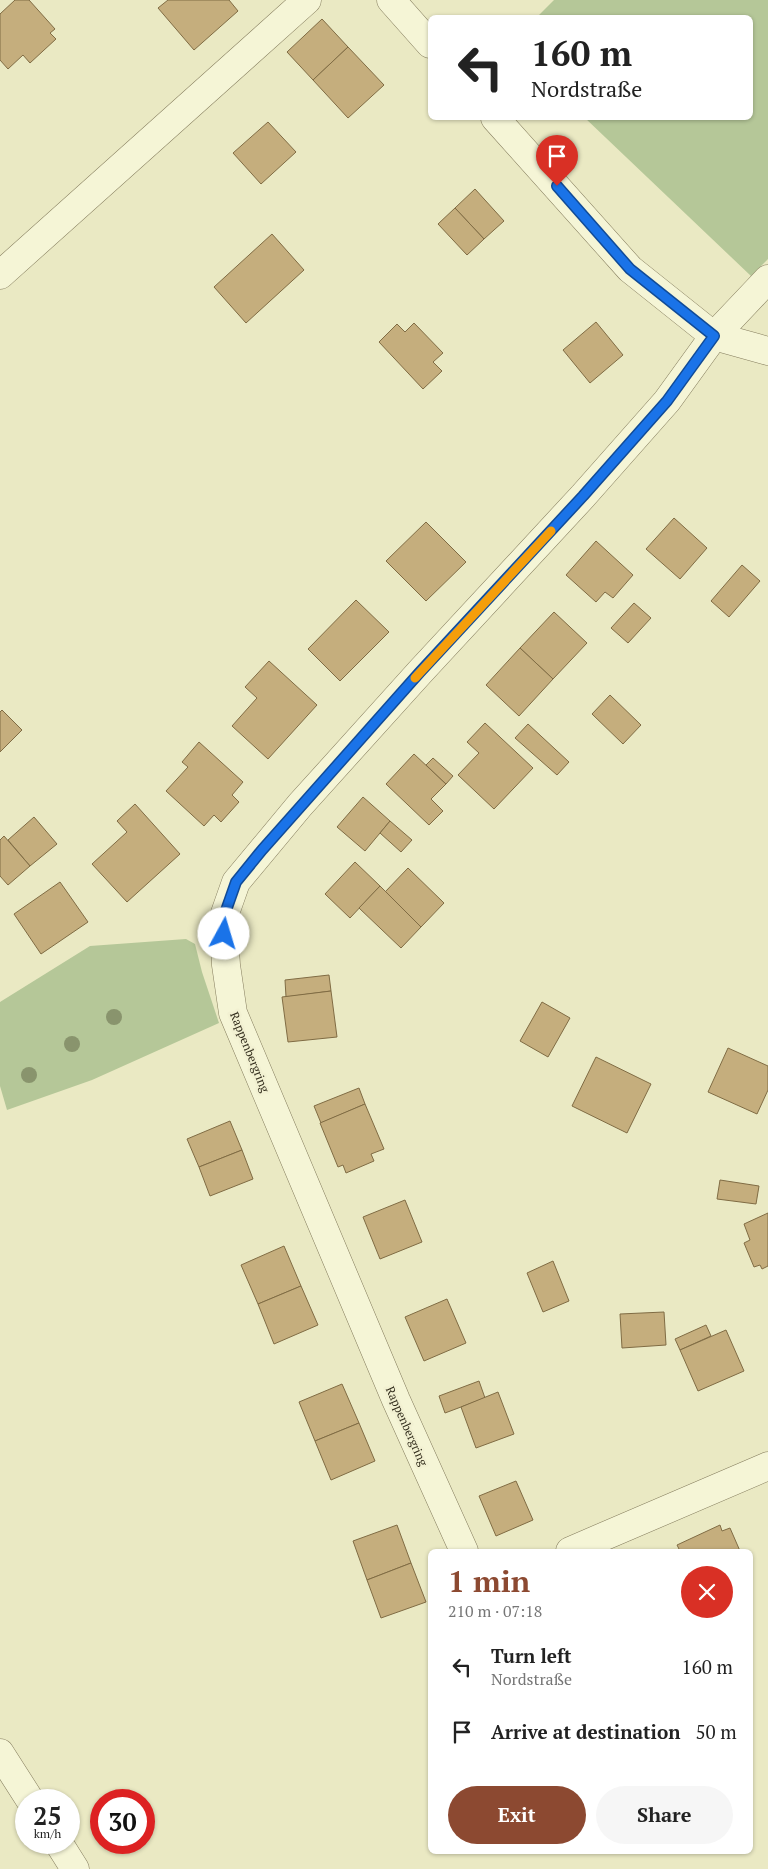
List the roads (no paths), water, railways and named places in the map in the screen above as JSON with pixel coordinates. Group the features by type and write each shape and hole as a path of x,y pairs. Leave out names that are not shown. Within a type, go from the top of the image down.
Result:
{"street":[{"path":"0,275 307,0"},
{"path":"391,0 428,42"},
{"path":"498,120 630,269 714,336 768,351"},
{"name":"Rappenbergring","path":"463,1549 396,1400 233,1013 226,965 223,919 236,882 262,850 420,672 583,496 667,401 714,336 768,279"},
{"path":"575,1549 768,1466"},
{"path":"0,1753 23,1789"},
{"path":"66,1854 75,1869"}]}
